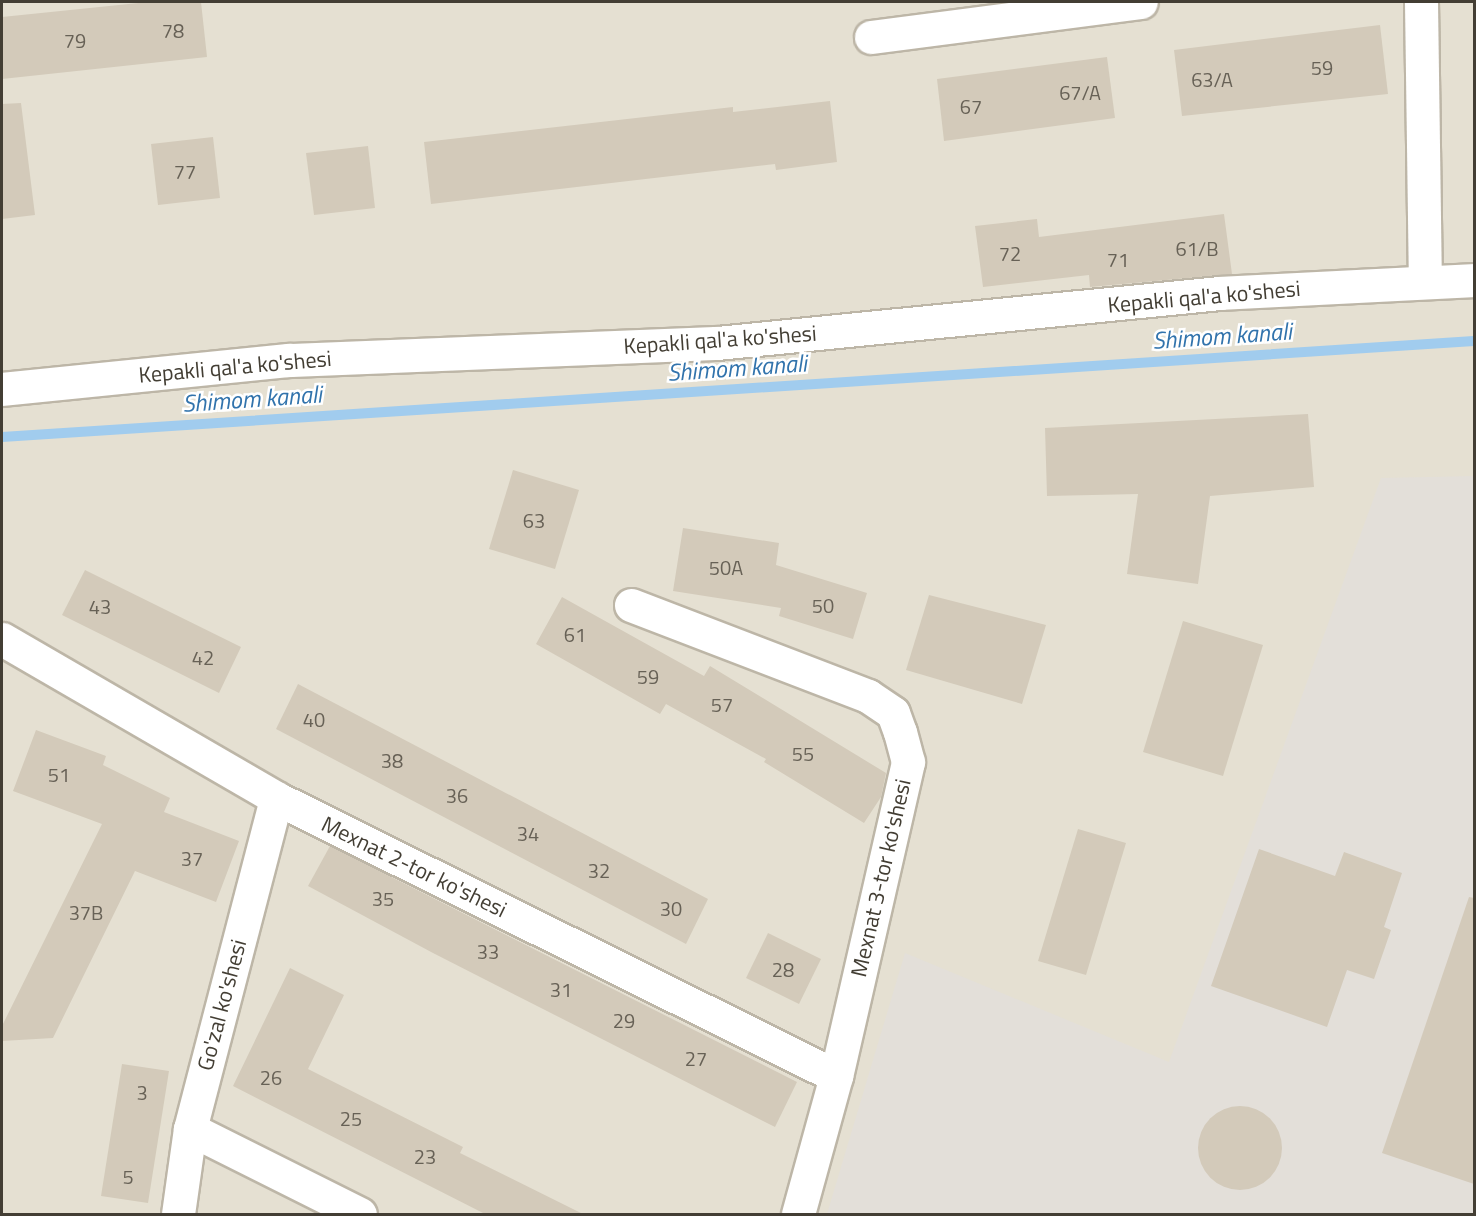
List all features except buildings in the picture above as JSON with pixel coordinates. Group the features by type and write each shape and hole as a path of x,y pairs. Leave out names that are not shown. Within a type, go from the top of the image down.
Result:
{"street":[{"path":"871,37 1141,2"},
{"path":"1422,2 1425,282"},
{"name":"Kepakli qal'a ko'shesi","path":"2,389 288,360 717,344 1220,293 1474,280"},
{"name":"Mexnat 3-tor ko'shesi","path":"631,605 868,696 893,713 908,762 836,1076 798,1215"},
{"name":"Mexnat 2-tor ko'shesi","path":"2,639 276,798 836,1076"},
{"name":"Go'zal ko'shesi","path":"178,1215 190,1129 276,798"},
{"path":"190,1129 360,1215"}],"shaded area":[{"path":"2,2 1474,2 1474,1214 2,1214"},
{"path":"1474,476 1474,1214 827,1214 905,953 1169,1062 1381,478"}],"waterway":[{"name":"Shimom kanali","path":"2,437 1474,341"}]}
